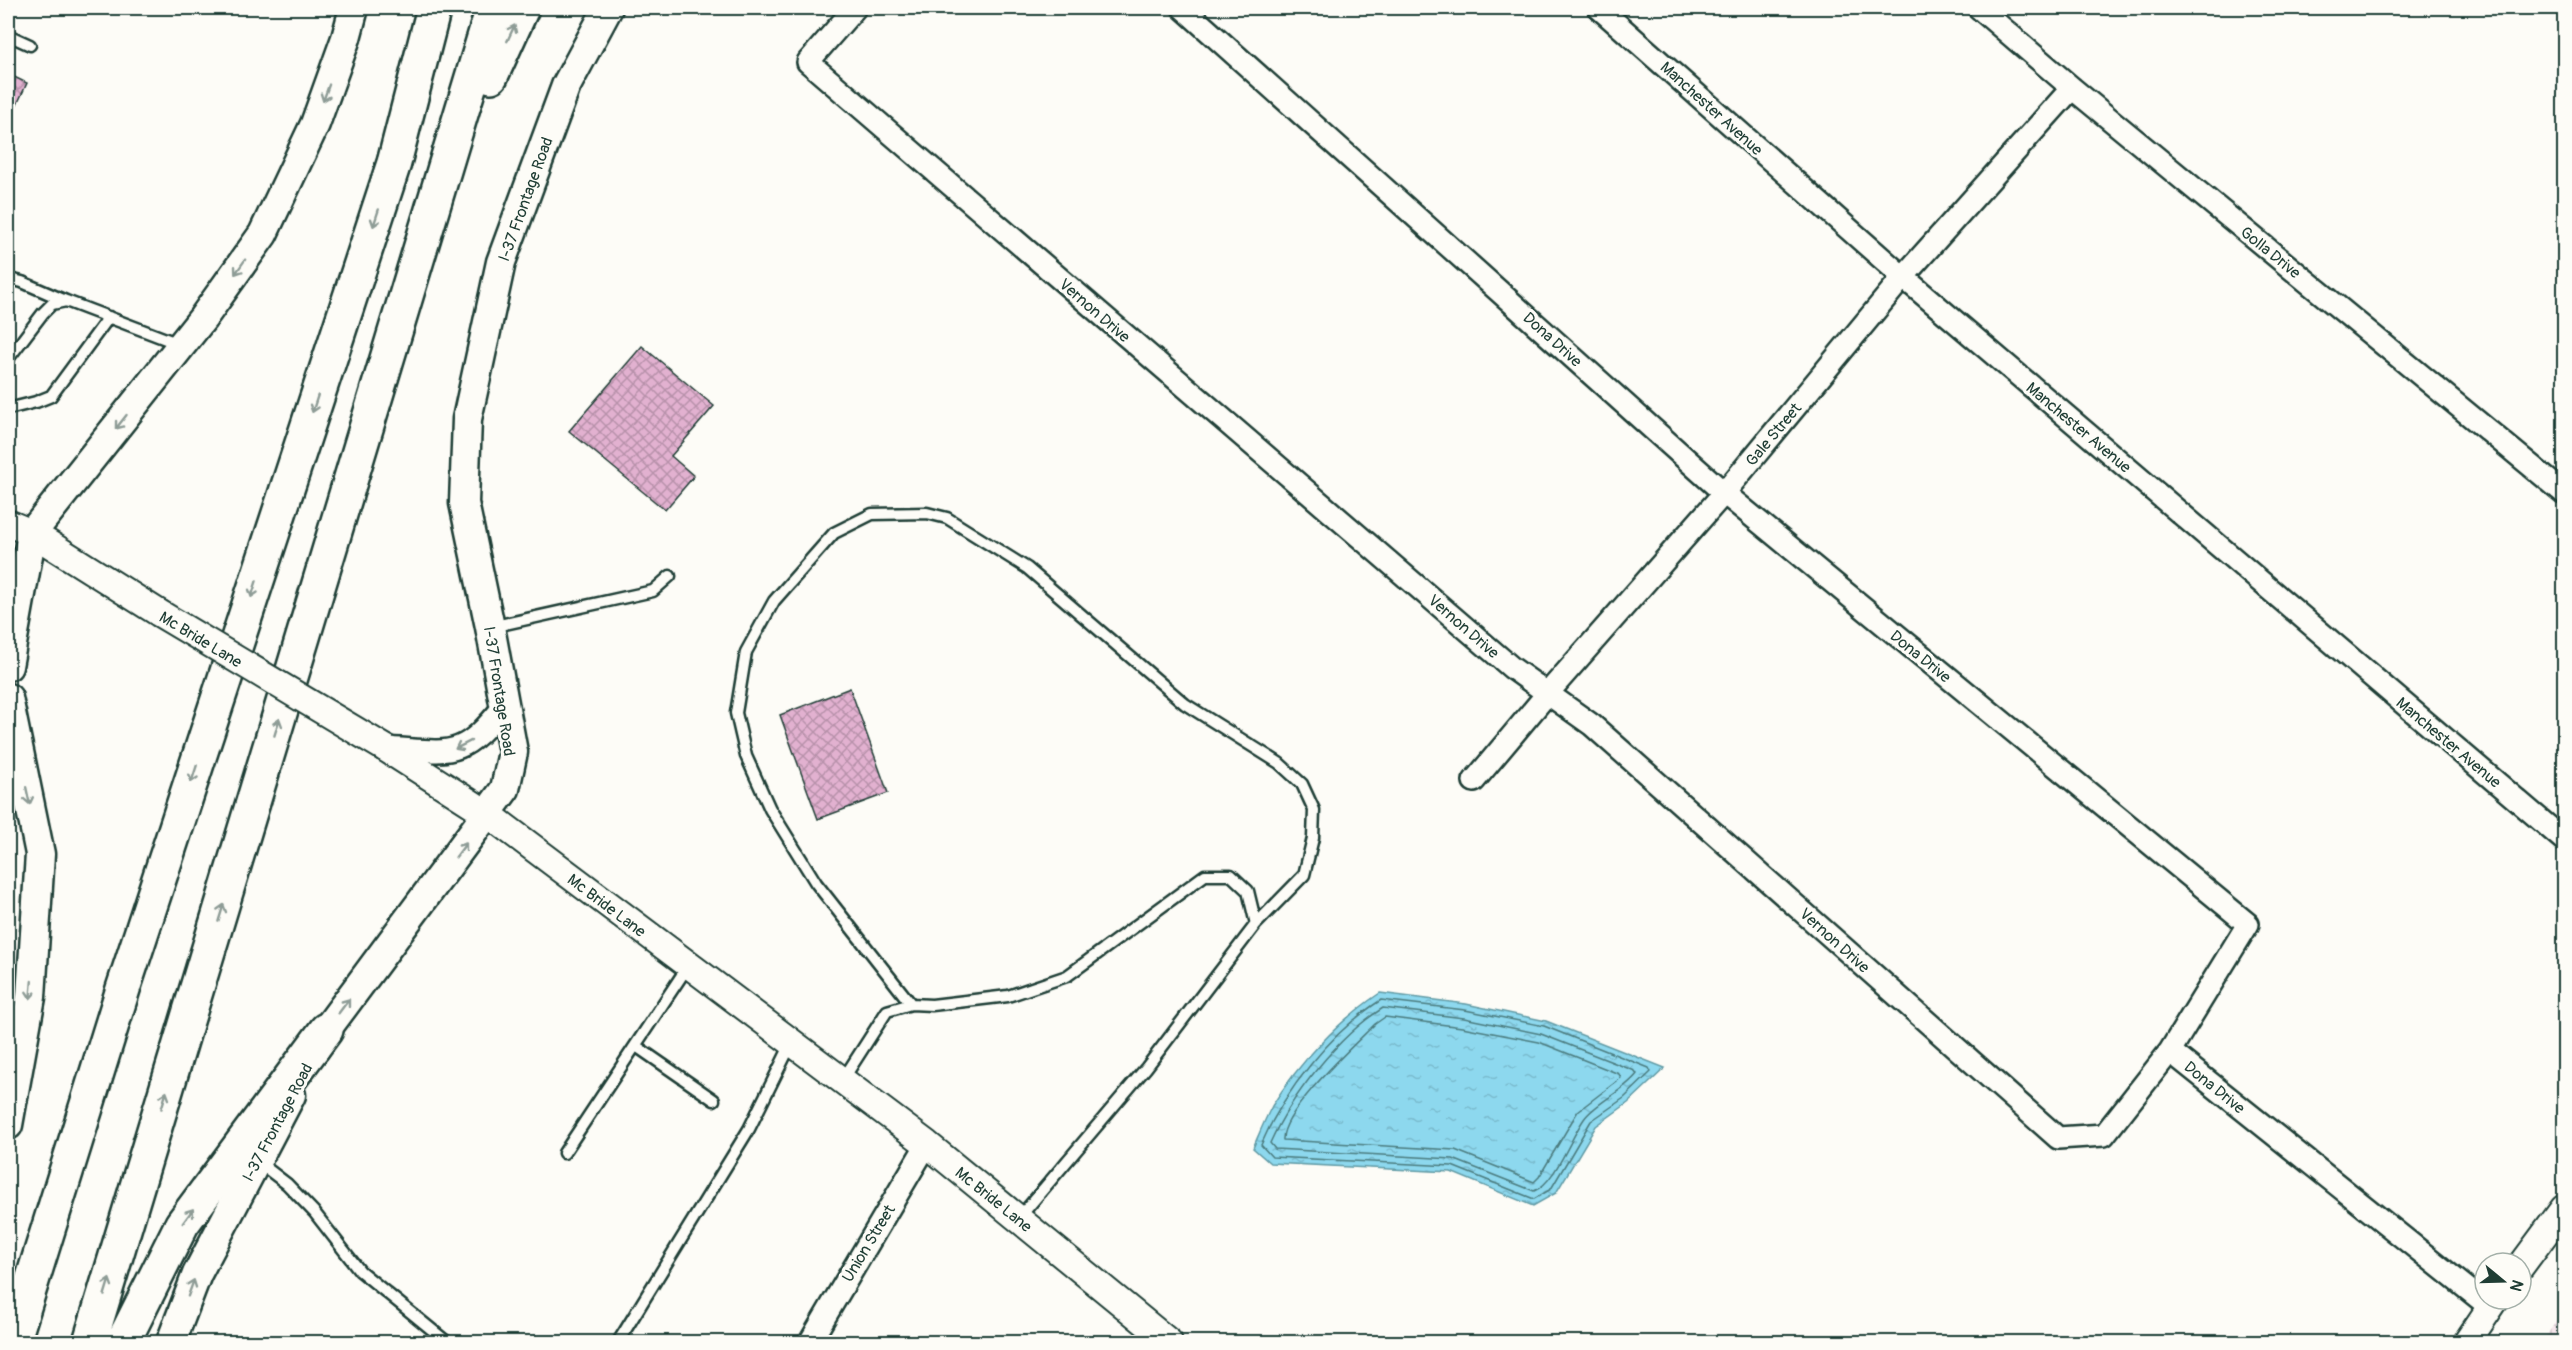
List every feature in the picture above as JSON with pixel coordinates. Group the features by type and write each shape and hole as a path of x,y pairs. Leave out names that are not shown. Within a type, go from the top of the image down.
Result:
{"highway":[{"path":"394,162 393,105 414,8"},
{"path":"13,1342 127,978 394,162 434,8"},
{"path":"90,1342 443,182 493,8"},
{"path":"443,182 522,8"},
{"path":"123,1342 182,1224 326,1030"}],"main road":[{"path":"8,666 20,528 182,346 263,234 315,124 346,38 354,8"},
{"name":"I-37 Frontage Road","path":"171,1342 196,1274 326,1030 505,789 513,752 464,503 467,419 501,262 566,86 608,8"},
{"path":"8,698 40,854 31,997 8,1125"}],"street":[{"name":"Vernon Drive","path":"855,8 808,62 1512,668 1592,725 2058,1138 2104,1136 2170,1051"},
{"name":"Dona Drive","path":"1183,8 1724,493 2248,924 2170,1051 2473,1287"},
{"name":"Manchester Avenue","path":"1599,8 1903,277 2565,840"},
{"name":"Golla Drive","path":"1979,8 2072,88 2565,493"},
{"name":"Gale Street","path":"1474,781 1547,694 1724,493 1903,277 2072,88"},
{"name":"Mc Bride Lane","path":"20,528 385,748 488,814 927,1144 1169,1342"},
{"path":"385,748 447,752 464,747 488,726 504,705"},
{"name":"Union Street","path":"810,1342 927,1144"},
{"path":"2532,1251 2565,1208"},
{"path":"2467,1342 2488,1311"}],"lane":[{"path":"8,35 30,45"},
{"path":"8,285 15,280 22,282 182,346"},
{"path":"8,359 52,304 66,301"},
{"path":"8,409 51,396 109,317"},
{"path":"911,1004 816,883 776,818 746,756 736,713 746,652 774,601 834,533 872,514 927,513 947,518 1017,562 1185,704 1279,763 1302,784 1314,810 1313,838 1304,875 1256,924 1146,1068 1018,1219"},
{"path":"490,627 653,591 670,576"},
{"path":"841,1081 887,1011 911,1004 932,1005 1008,996 1067,976 1205,875 1230,875 1248,891 1256,924"},
{"path":"564,1153 688,966"},
{"path":"618,1342 749,1129 791,1044"},
{"path":"636,1046 714,1100"},
{"path":"256,1161 287,1184 314,1212 360,1271 447,1342"}],"shaded area":[{"path":"2564,1310 2564,1342 2542,1342"}],"water":[{"path":"1380,993 1466,1004 1546,1021 1665,1068 1628,1103 1596,1126 1556,1193 1533,1206 1451,1172 1270,1163 1253,1148 1264,1121 1282,1090 1334,1030"}],"building":[{"path":"8,74 27,83 8,124"},
{"path":"642,346 714,406 671,456 694,476 665,510 569,431"},
{"path":"850,688 888,793 818,819 780,715"}]}
